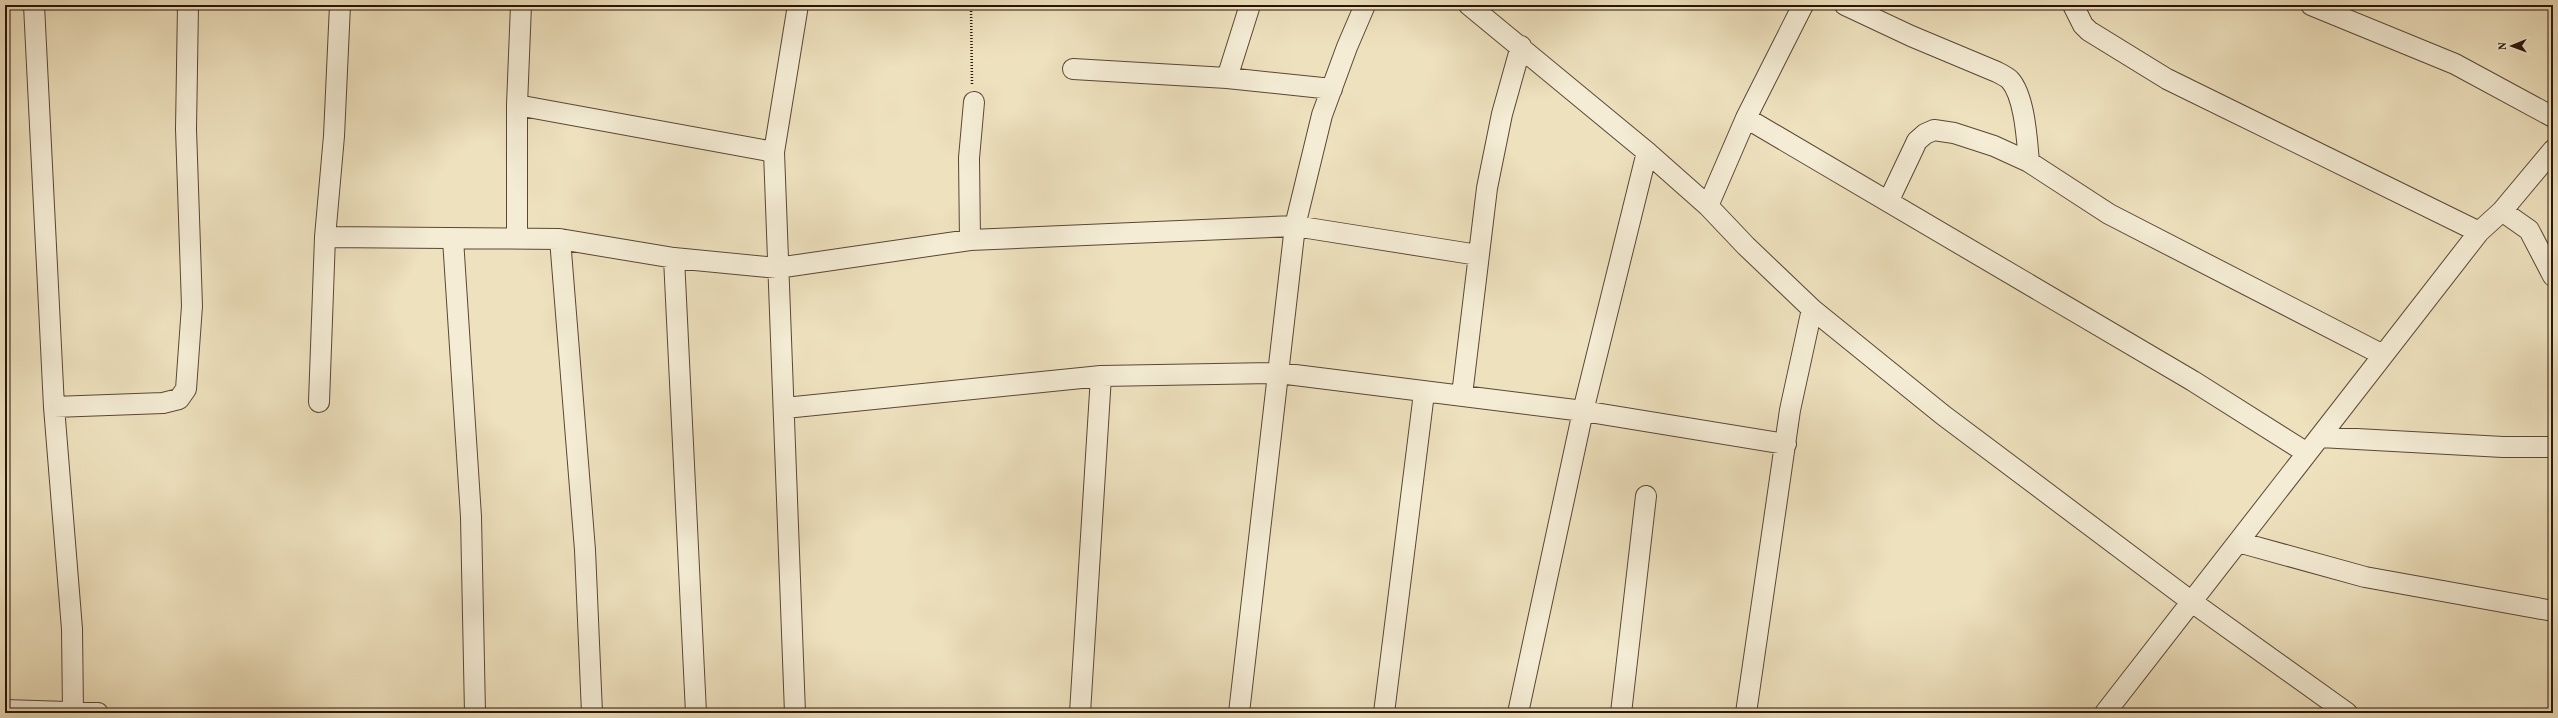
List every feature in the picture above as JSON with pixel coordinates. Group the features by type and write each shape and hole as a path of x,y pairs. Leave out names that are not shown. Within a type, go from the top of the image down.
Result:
{"street":[{"path":"34,5 54,407 72,629 73,712"},
{"path":"54,407 163,403 179,399 186,389 192,306 186,129 188,5"},
{"path":"319,402 325,237 334,136 340,5"},
{"path":"517,238 517,105 521,5"},
{"path":"795,713 785,408 777,268 774,152 798,5"},
{"path":"1227,78 1250,5"},
{"path":"1239,713 1295,226 1322,115 1365,5"},
{"path":"1708,206 1746,118 1803,5"},
{"path":"1845,5 1911,36 1997,72 2010,80 2017,91 2022,109 2029,162"},
{"path":"2073,5 2083,25 2089,31 2167,79 2479,232"},
{"path":"2311,5 2455,64 2553,117"},
{"path":"1479,8 1521,46 1647,152 1708,206 1746,246 1812,309 1943,415 2192,602 2347,713"},
{"path":"1462,394 1478,255 1493,160 1521,46"},
{"path":"1073,68 1227,78 1332,89"},
{"path":"970,240 969,158 974,102"},
{"path":"517,105 774,152"},
{"path":"1746,118 1889,200 2193,381 2307,453"},
{"path":"1889,200 1917,141 1925,134 1934,130 1976,140 2029,162 2109,214 2383,355"},
{"path":"2105,713 2479,232 2502,211 2553,150"},
{"path":"1518,713 1583,411 1647,152"},
{"path":"2502,211 2529,230 2553,276"},
{"path":"325,237 560,239 674,258 777,268 970,240 1295,226 1478,255"},
{"path":"453,239 471,517 475,713"},
{"path":"560,239 585,550 592,713"},
{"path":"674,258 696,713"},
{"path":"1746,713 1790,410 1812,309"},
{"path":"785,408 1101,376 1279,373 1424,393 1462,394 1583,411 1786,444"},
{"path":"1080,713 1101,376"},
{"path":"1384,713 1424,393"},
{"path":"2320,437 2503,447 2553,447"},
{"path":"1621,713 1646,496"},
{"path":"2238,542 2365,577 2553,612"},
{"path":"10,711 98,713"}],"path":[{"path":"971,5 971,73 974,102"}]}
